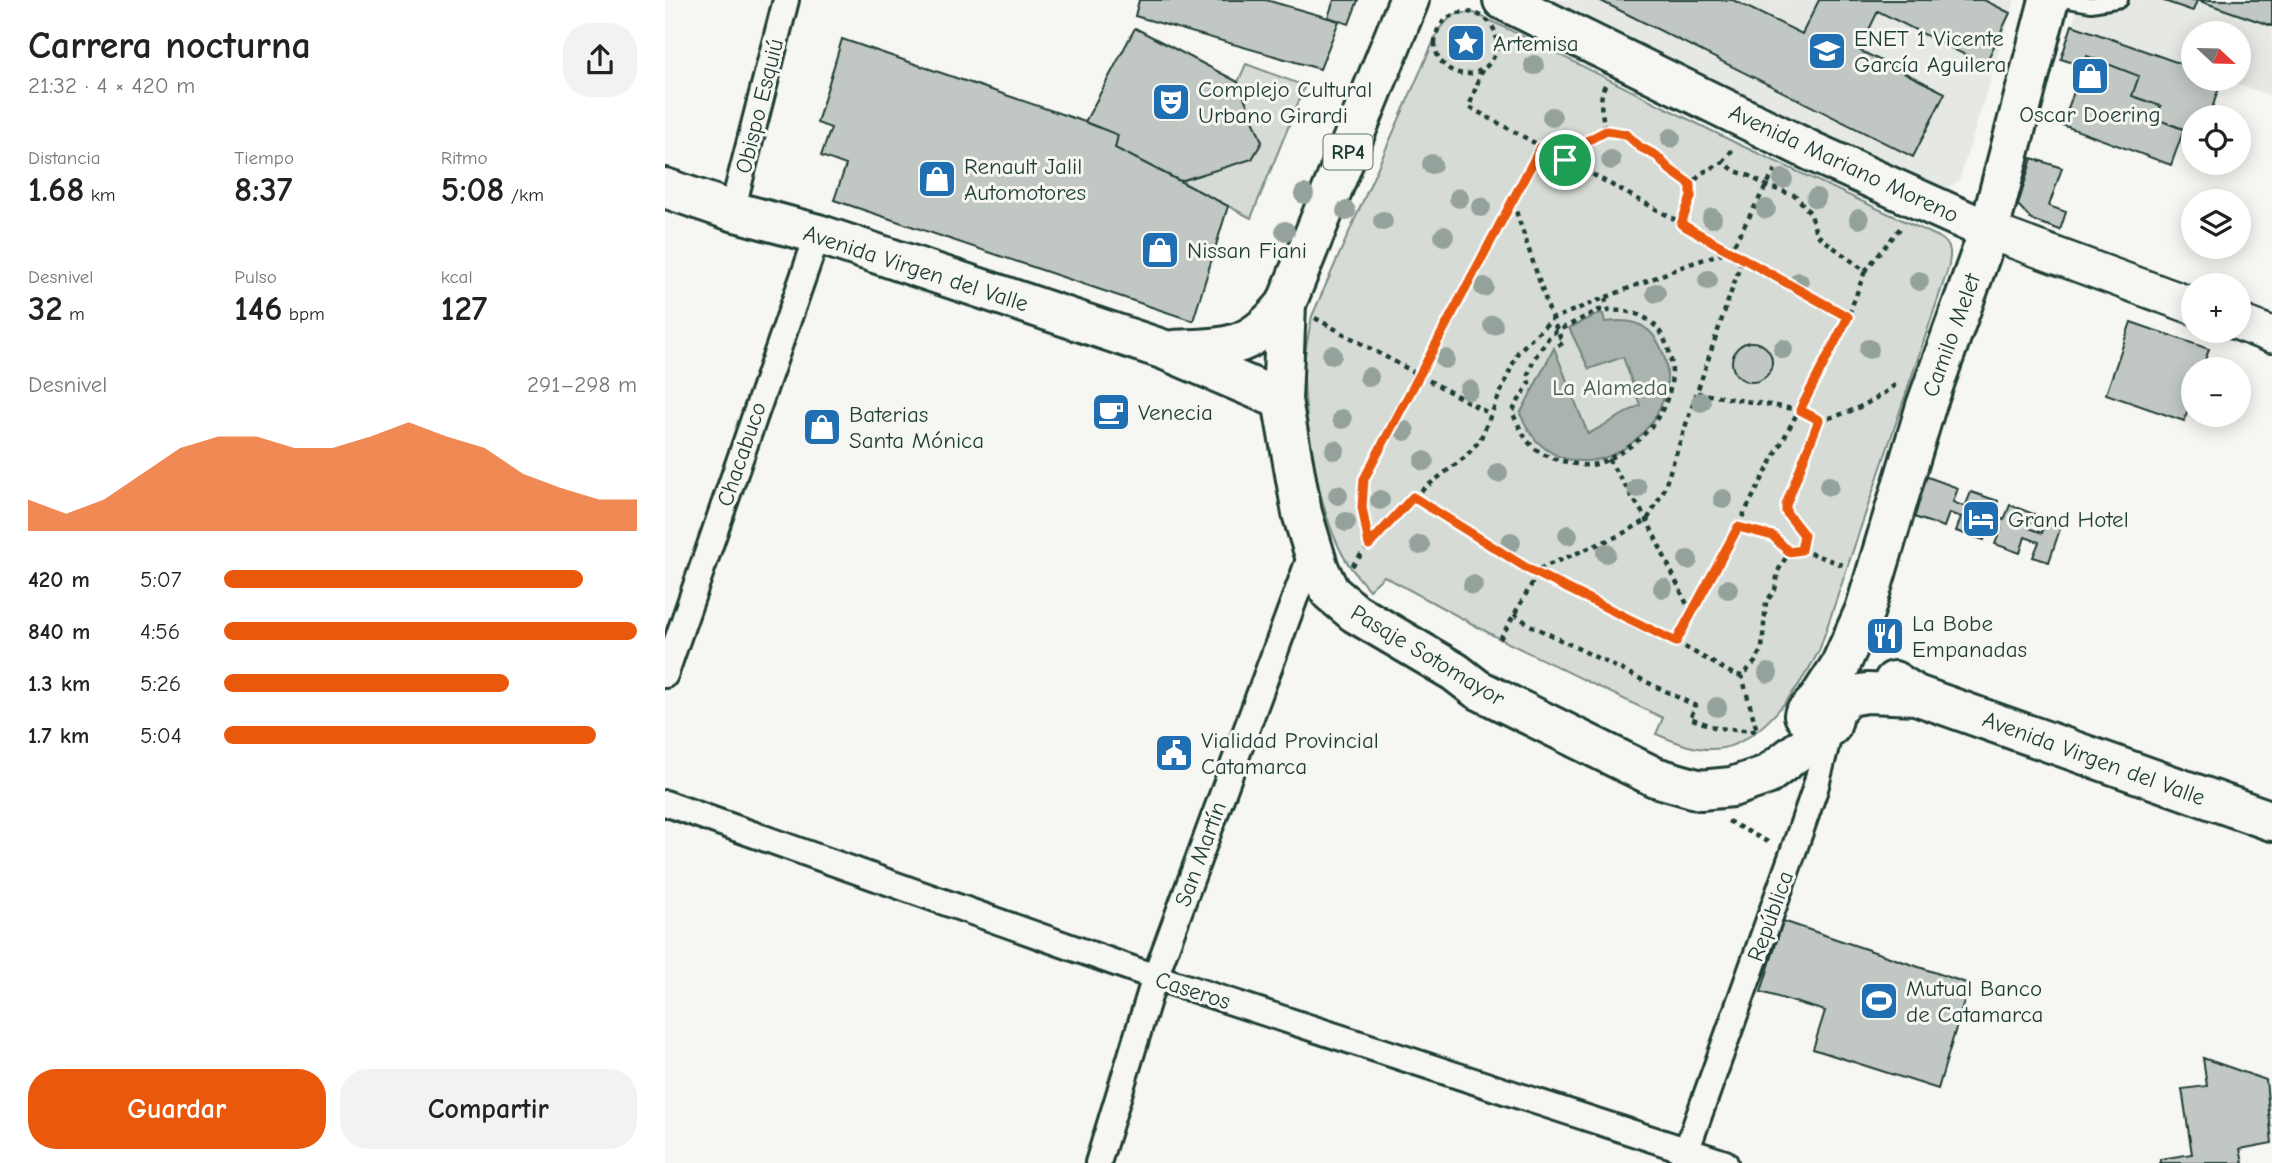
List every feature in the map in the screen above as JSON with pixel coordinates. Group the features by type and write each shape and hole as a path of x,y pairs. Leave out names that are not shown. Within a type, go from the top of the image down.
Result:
{"main road":[{"name":"RP4","path":"1282,400 1303,312 1409,0"},
{"name":"Avenida Mariano Moreno","path":"1503,0 1812,152 1989,231 2181,302"},
{"name":"Camilo Melet","path":"1841,683 1926,406 1989,231 2049,0"},
{"name":"Avenida Virgen del Valle","path":"665,188 732,211 818,234 1165,350 1282,400"},
{"name":"Avenida Virgen del Valle","path":"1165,350 1232,346 1255,337 1270,325 1303,312"},
{"path":"2251,327 2272,335"},
{"name":"Pasaje Sotomayor","path":"1282,400 1302,513 1319,569 1330,592 1355,613 1455,672 1480,691 1655,777 1700,790 1748,783 1789,761 1841,683"},
{"name":"Avenida Virgen del Valle","path":"1916,695 1867,693 1848,696 1841,683 1853,650 1861,660 1916,695 2272,821"},
{"path":"1671,783 1713,774 1736,765 1759,751 1841,683"}],"street":[{"name":"Obispo Esquiú","path":"732,211 786,0"},
{"name":"Chacabuco","path":"665,675 818,234"},
{"name":"San Martín","path":"1098,1163 1155,977 1313,549"},
{"name":"República","path":"1684,1157 1815,789 1841,683"},
{"name":"Caseros","path":"665,803 1155,977 1684,1157 1725,1163"}],"lane":[{"path":"2062,0 2091,5 2121,0"}],"path":[{"path":"1482,70 1472,74 1452,72 1439,58 1436,48 1439,29 1453,15 1474,13 1484,18 1496,34 1495,55 1482,70 1469,107 1848,317"},
{"path":"1606,131 1601,113 1601,94 1607,79"},
{"path":"1565,160 1575,147 1606,131 1626,134 1691,185"},
{"path":"1681,224 1691,197 1691,185 1702,173 1723,162 1738,144"},
{"path":"1369,545 1362,507 1364,479 1541,147"},
{"path":"1723,162 1734,171 1796,196 1811,214 1816,234 1865,271"},
{"path":"1351,568 1413,497 1465,457 1480,440 1518,352 1552,319 1731,250 1779,163"},
{"path":"1513,201 1552,319 1563,343 1554,348"},
{"path":"1676,642 1848,317 1865,271 1905,222"},
{"path":"1500,639 1541,568 1618,536 1647,520 1663,492 1743,257"},
{"path":"1605,298 1609,311"},
{"path":"1599,310 1624,310 1654,323 1667,348 1672,379 1663,412 1630,447 1608,459 1589,465 1575,464 1539,452 1527,441 1512,412 1529,383 1527,377 1539,350 1551,334 1558,330 1599,310"},
{"path":"1303,312 1490,414"},
{"path":"1697,393 1800,410 1819,420 1844,415 1881,395 1903,378"},
{"path":"1801,550 1804,535 1786,512 1786,505 1819,420"},
{"path":"1608,459 1647,520 1691,614"},
{"path":"1413,497 1537,573 1676,642 1733,674 1742,676"},
{"path":"1738,527 1773,536 1789,552"},
{"path":"1789,552 1801,550 1850,567"},
{"path":"1742,676 1755,662 1762,648 1766,602 1775,590 1778,571 1789,552"},
{"path":"1514,614 1530,625 1696,706 1690,718 1726,729 1758,731 1742,676"}],"shaded area":[{"name":"ENET 1 Vicente García Aguilera","path":"1545,0 2015,0 1959,181 1947,188 1934,188 1763,103"},
{"path":"2080,0 2272,0 2272,96 2251,89 2251,21 2181,21 2181,64 2072,25"},
{"path":"1603,314 1605,322 1636,323 1654,336 1667,370 1664,396 1653,420 1636,439 1614,454 1590,461 1565,458 1537,442 1520,414 1554,348 1588,434 1640,405 1623,357 1589,369 1569,328"}],"green space":[{"name":"La Alameda","path":"1474,13 1508,29 1738,144 1939,237 1949,247 1948,269 1819,651 1801,681 1776,713 1762,727 1730,746 1699,748 1656,734 1663,718 1500,639 1384,576 1369,590 1344,557 1330,527 1313,456 1304,384 1306,346 1312,316 1439,29 1453,15"},
{"path":"1246,64 1305,86 1251,218 1180,181 1252,159 1262,142 1238,82"}],"building":[{"path":"1139,0 1266,0 1339,21 1320,69 1135,16"},
{"path":"1334,0 1358,0 1349,24 1328,17"},
{"path":"1599,0 1733,0 1802,34 1819,0 1984,0 2010,13 1985,65 1878,11 1859,50 1945,93 1913,157"},
{"path":"2161,0 2197,0 2193,11"},
{"path":"2197,0 2272,0 2272,26"},
{"path":"2072,25 2181,64 2181,91 2218,91 2213,105 2181,105 2181,128 2156,119 2161,106 2132,96 2139,76 2087,56 2083,66 2061,59"},
{"name":"Complejo Cultural Urbano Girardi","path":"1135,28 1238,82 1262,142 1252,159 1180,181 1115,148 1118,135 1085,122"},
{"path":"842,39 1118,135 1115,148 1228,206 1193,321 834,200 846,165 821,156 831,128 817,123"},
{"path":"2087,56 2139,76 2132,96 2161,106 2156,119 2181,128 2181,137 2171,165 2062,125"},
{"path":"2032,158 2062,168 2049,206 2066,212 2060,230 2032,220 2018,205"},
{"path":"2131,322 2181,339 2181,343 2192,343 2209,349 2206,357 2181,357 2181,420 2106,394"},
{"path":"1752,342 1766,348 1772,362 1766,376 1752,382 1738,376 1732,362 1738,348"},
{"name":"Grand Hotel","path":"1925,476 1958,488 1953,502 1965,507 1971,492 1998,501 1993,516 2004,520 2010,505 2034,514 2029,528 2042,533 2047,518 2062,523 2049,562 2033,557 2039,542 2025,537 2020,553 1995,544 2001,529 1989,526 1984,540 1956,531 1961,517 1949,513 1944,527 1911,516"},
{"name":"Mutual Banco de Catamarca","path":"1783,921 1969,984 1938,1089 1813,1049 1825,1011 1761,992"},
{"path":"2203,1058 2266,1080 2272,1143 2240,1149 2243,1163 2160,1163 2160,1159 2192,1154 2182,1089 2207,1086"}],"place":[{"name":"Artemisa","path":"1466,43"},
{"name":"ENET 1 Vicente García Aguilera","path":"1827,51"},
{"name":"Oscar Doering","path":"2090,76"},
{"name":"Complejo Cultural Urbano Girardi","path":"1171,102"},
{"name":"Renault Jalil Automotores","path":"937,179"},
{"name":"Nissan Fiani","path":"1160,250"},
{"name":"Venecia","path":"1111,412"},
{"name":"Baterias Santa Mónica","path":"822,427"},
{"name":"Grand Hotel","path":"1981,519"},
{"name":"La Bobe Empanadas","path":"1885,636"},
{"name":"Vialidad Provincial Catamarca","path":"1174,753"},
{"name":"Mutual Banco de Catamarca","path":"1879,1001"}],"route":[{"path":"1606,131 1626,134 1691,185 1691,197 1681,224 1848,317 1800,410 1819,420 1786,505 1786,512 1804,535 1801,550 1789,552 1773,536 1738,527 1676,642 1530,570 1413,497 1369,545 1362,507 1364,479 1541,147 1565,160 1575,147 1606,131"}]}
